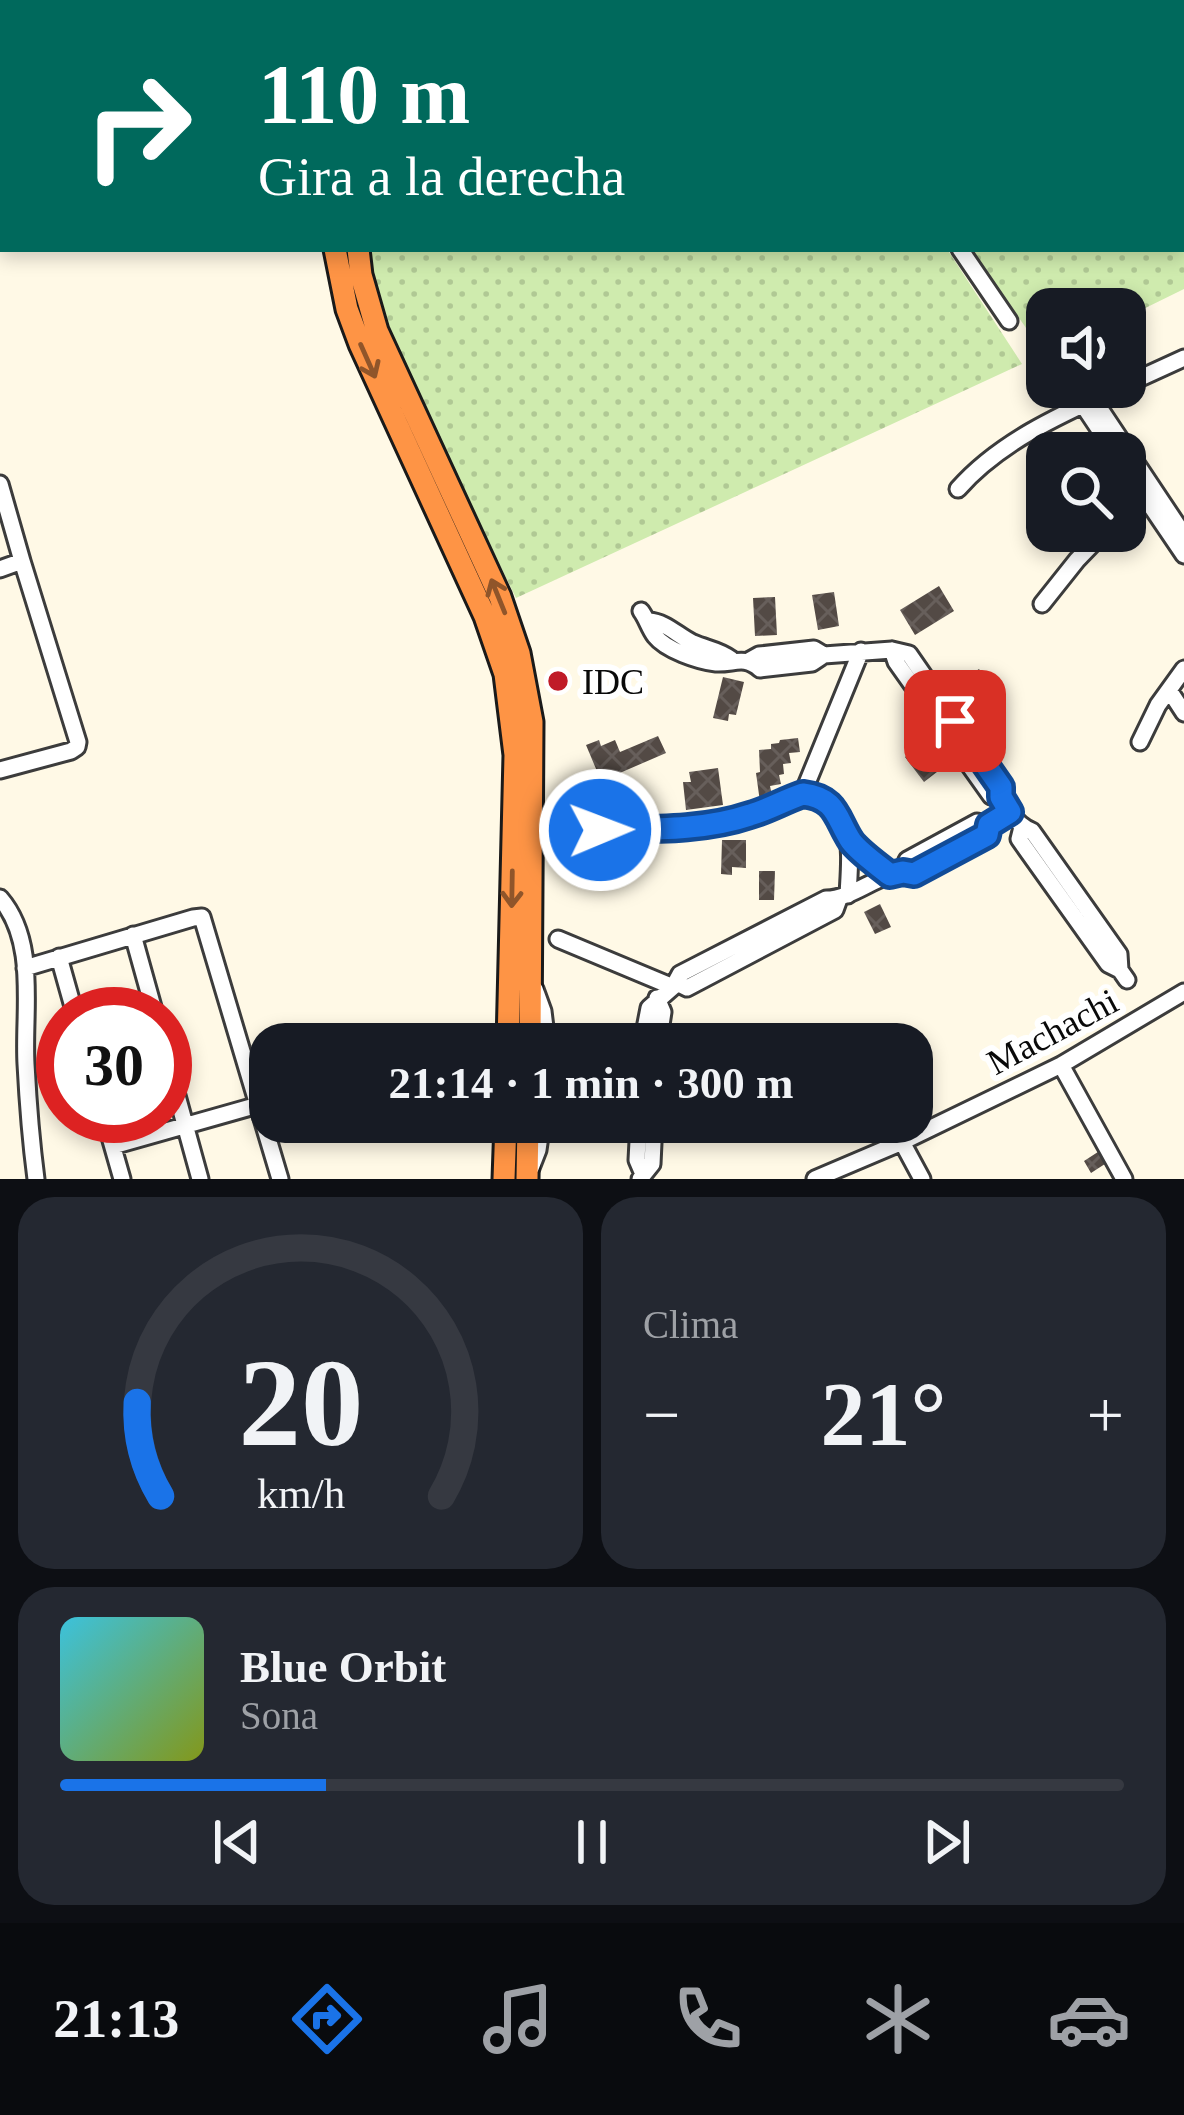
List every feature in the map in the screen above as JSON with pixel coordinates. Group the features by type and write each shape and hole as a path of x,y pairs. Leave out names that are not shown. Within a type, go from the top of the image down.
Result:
{"highway":[{"path":"336,252 360,344 485,616 505,674 515,755 509,1023"},
{"path":"358,252 377,331 500,597 519,653 532,722 530,1023"},
{"path":"511,1143 519,1178"},
{"path":"519,1178 525,1143"}],"street":[{"path":"962,252 1009,321"},
{"path":"1146,375 1184,358"},
{"path":"958,489 1020,438 1078,408"},
{"path":"1093,408 1184,555"},
{"path":"0,484 77,746 0,770"},
{"path":"1146,491 1184,535"},
{"path":"1146,501 1151,497"},
{"path":"1042,604 1087,552"},
{"path":"0,568 22,562"},
{"path":"645,616 695,644 731,659 750,660 760,669 812,663 824,655 892,650 991,796 1006,804 1022,827 1019,838 1108,964 1124,975"},
{"path":"803,794 861,651"},
{"path":"1140,742 1158,705 1184,669"},
{"path":"1169,690 1184,712"},
{"path":"600,830 707,824 748,816 811,794 836,811 851,841 896,873"},
{"path":"646,1023 649,1008 675,985 680,974 826,899 843,897 896,873 907,860 977,822 989,825 1006,804"},
{"path":"843,897 851,841"},
{"path":"0,898 16,920 25,968 27,1082 36,1179"},
{"path":"25,968 200,916 249,1071"},
{"path":"133,935 147,987"},
{"path":"558,939 675,985"},
{"path":"58,957 67,987"},
{"path":"531,981 544,1023"},
{"name":"Machachi","path":"933,1127 1061,1065 1184,992"},
{"path":"657,998 661,1023"},
{"path":"1061,1065 1124,1179"},
{"path":"192,1123 249,1108"},
{"path":"112,1143 122,1179"},
{"path":"113,1146 123,1143"},
{"path":"190,1143 200,1179"},
{"path":"270,1143 280,1179"},
{"path":"519,1178 539,1143"},
{"path":"638,1143 641,1176"},
{"path":"641,1176 652,1164 653,1143"},
{"name":"Machachi","path":"815,1179 900,1143"},
{"path":"903,1143 922,1179"}],"green space":[{"path":"368,252 949,252 1022,364 516,598 418,399 380,305"},
{"path":"972,252 1184,252 1184,289 1146,308 1146,288 1026,288 1026,328"}],"building":[{"path":"939,586 954,611 915,635 900,610"},
{"path":"834,592 839,626 818,630 812,595"},
{"path":"775,597 777,635 755,636 753,598"},
{"path":"979,669 993,689 968,706 954,686"},
{"path":"723,677 744,682 736,715 729,714 728,721 713,718"},
{"path":"658,736 666,753 555,801 552,795 599,776 586,745 615,740 620,752"},
{"path":"931,737 946,765 924,782 905,757"},
{"path":"798,738 800,752 789,753 791,763 783,764 781,784 770,786 772,795 760,802 759,750"},
{"path":"718,768 723,805 686,810 683,782 691,782 689,772"},
{"path":"722,840 746,840 746,868 732,867 732,875 721,874"},
{"path":"643,852 644,861 637,862 638,877 630,882 618,874 606,874 606,866 595,870 595,855"},
{"path":"759,871 775,871 774,900 759,900"},
{"path":"880,904 891,927 875,934 864,912"},
{"path":"1101,1150 1108,1162 1091,1173 1084,1161"}],"place":[{"name":"IDC","path":"558,681"}],"route":[{"path":"600,830 707,824 748,816 811,794 836,811 851,841 890,875 914,874 987,835 989,825 1010,812 1001,787 955,721"}]}
